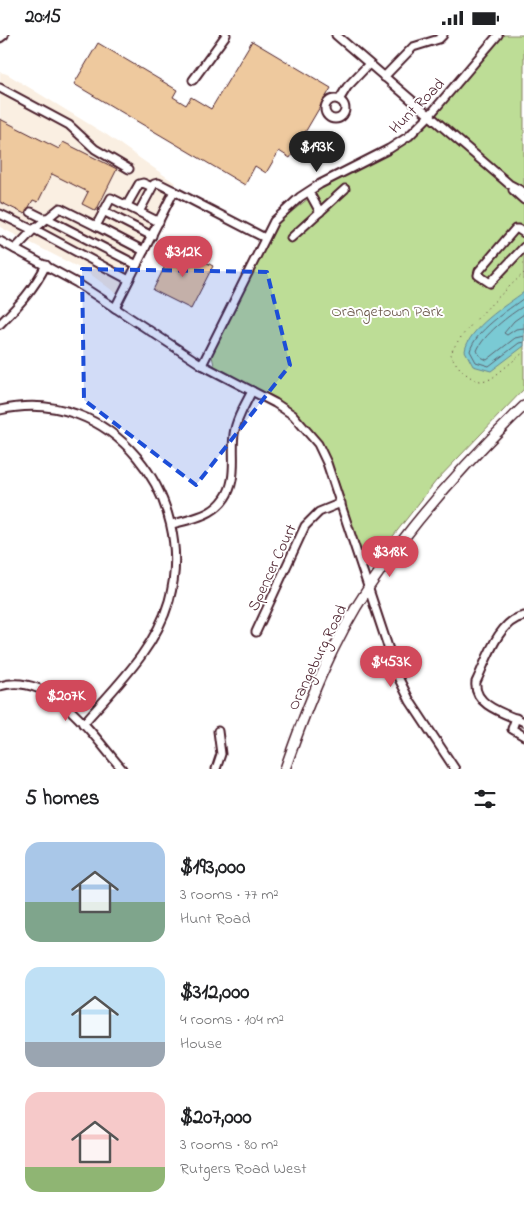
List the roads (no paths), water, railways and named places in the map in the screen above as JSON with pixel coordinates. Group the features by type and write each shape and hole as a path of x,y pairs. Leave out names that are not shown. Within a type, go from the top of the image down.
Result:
{"main road":[{"name":"Orangeburg Road","path":"285,769 301,722 322,673 368,588 420,519 456,476 524,406"}],"street":[{"path":"0,38 4,35"},
{"path":"193,80 226,35"},
{"path":"336,35 509,184 524,200"},
{"path":"425,35 432,41"},
{"path":"384,77 413,47 440,39 443,35"},
{"name":"Hunt Road","path":"202,365 274,221 309,192 389,149 409,135 429,116 498,35"},
{"path":"339,100 347,87 369,64"},
{"path":"0,87 40,111 69,125 95,149 129,169"},
{"path":"127,205 139,184 143,183 152,187"},
{"path":"139,212 152,187 158,183 265,238"},
{"path":"509,184 524,192"},
{"path":"291,238 345,189"},
{"path":"114,308 174,191"},
{"path":"309,192 320,212"},
{"path":"96,225 111,198 159,222"},
{"path":"15,249 56,209 64,208 144,251"},
{"path":"103,211 152,236"},
{"path":"31,212 137,265"},
{"path":"0,214 129,279"},
{"path":"524,233 515,229 479,271 478,275 490,283 524,247"},
{"path":"0,241 46,265 202,365 293,415 307,429 318,444 327,463 398,677 410,701 455,769"},
{"path":"0,325 36,286 46,265"},
{"path":"172,524 201,518 217,509 227,495 232,480 234,432 252,391"},
{"path":"0,410 25,406 62,411 82,417 117,437 145,466 162,495 172,524 176,562 174,582 160,624 138,659 83,724"},
{"name":"Spencer Court","path":"256,632 305,526 319,512 341,503"},
{"path":"524,616 510,622 498,637 476,682 475,690 482,701 524,722"},
{"path":"0,686 21,684 55,696 83,724 122,769"},
{"path":"516,718 512,729 524,736"},
{"path":"216,769 221,754 218,731"}],"water":[{"path":"524,292 524,346 491,371 473,366 465,351 473,334 489,318"}],"park label":[{"name":"Orangetown Park","path":"387,310"}]}
